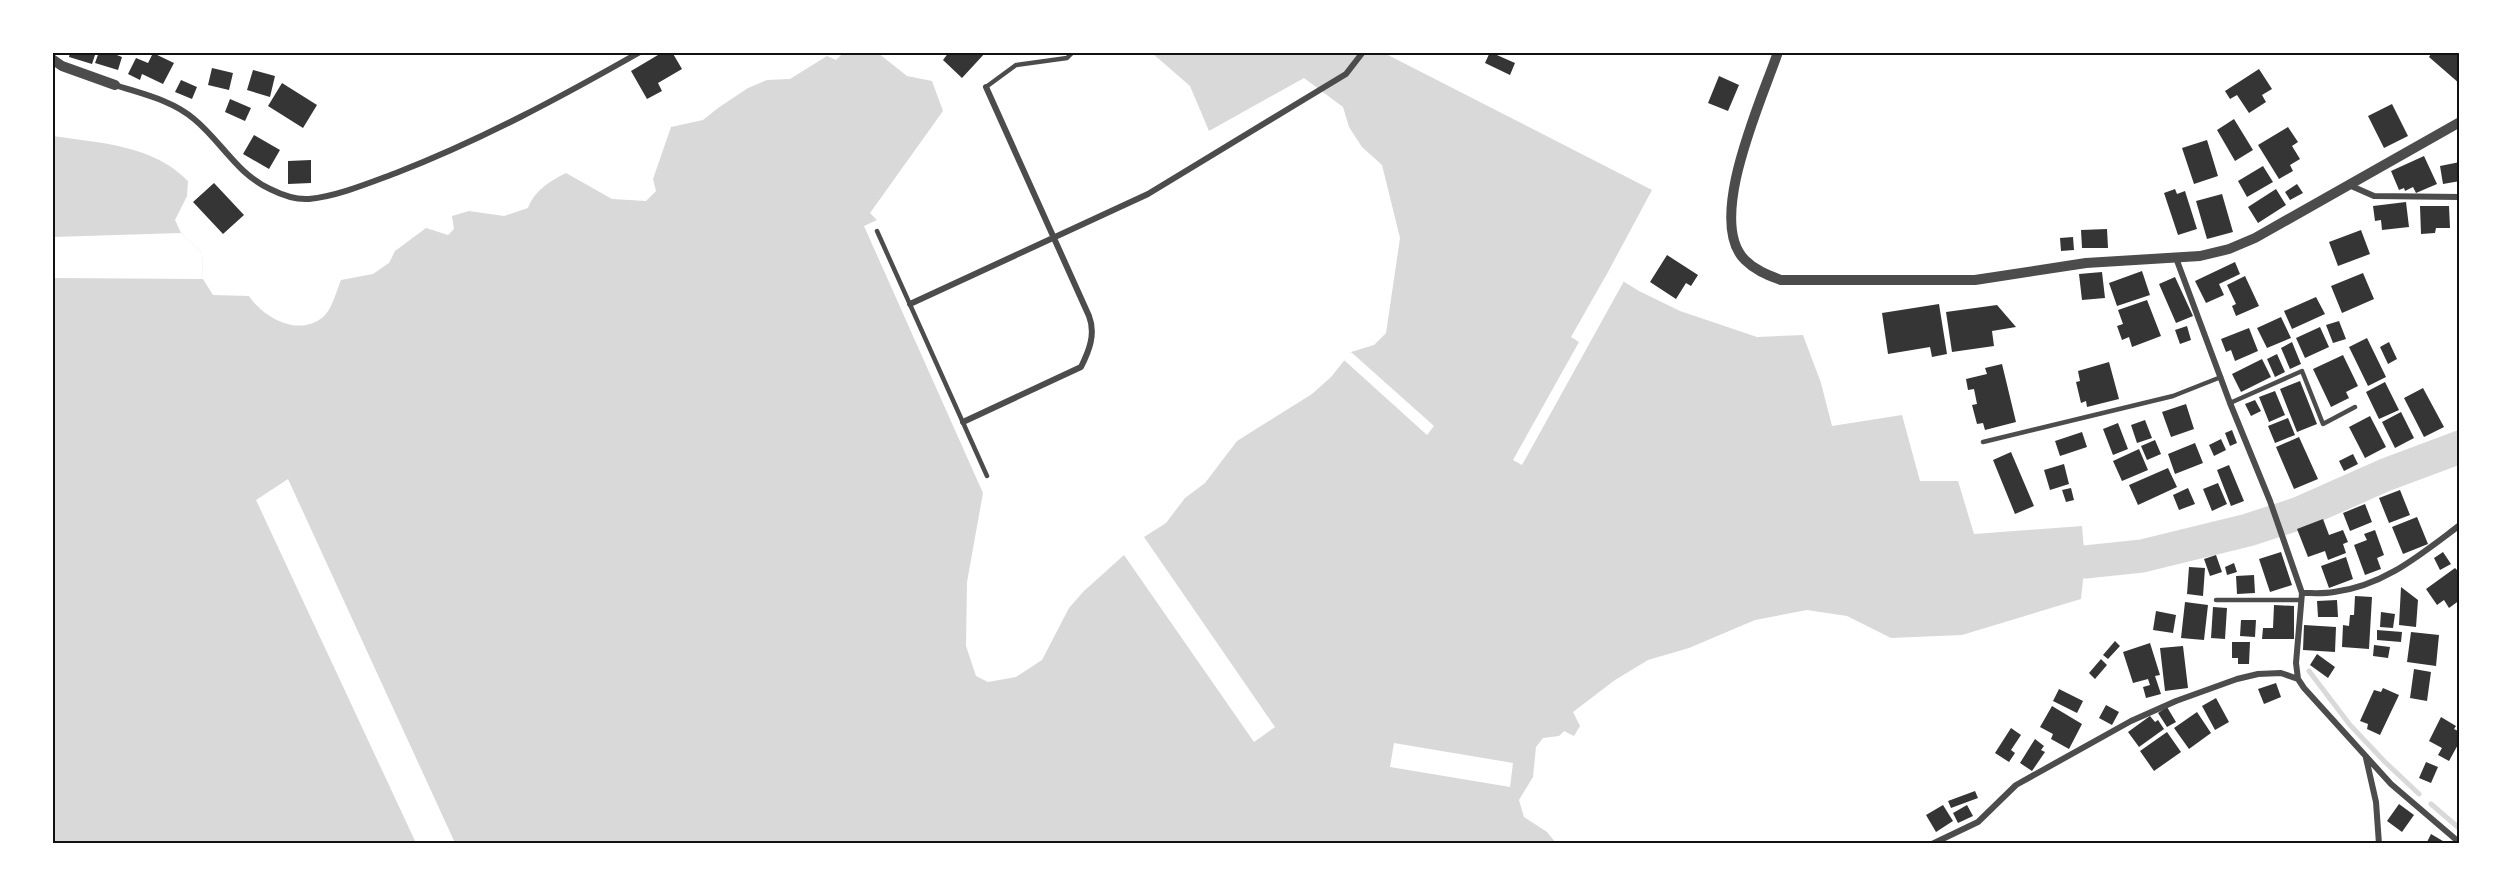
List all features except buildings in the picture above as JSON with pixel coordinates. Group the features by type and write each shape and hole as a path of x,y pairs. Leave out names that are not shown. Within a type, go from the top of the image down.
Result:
{"street":[{"path":"52,58 62,66 178,108 195,119 246,175 269,189 293,199 308,199 381,178 450,152 550,103 640,52"},
{"path":"910,304 1148,194 1346,74 1363,52"},
{"path":"1778,52 1749,129 1734,187 1732,226 1736,245 1744,259 1761,273 1782,280 1975,280 2086,263 2176,258 2229,249 2288,220 2460,122"},
{"path":"963,422 1081,367 1088,352 1092,324 986,87"},
{"path":"2348,184 2374,196 2460,197"},
{"path":"2176,258 2282,533 2301,597 2296,663 2298,679 2391,784 2460,843"},
{"path":"2301,597 2368,584 2394,573 2460,525"},
{"path":"1932,843 1978,822 2016,785 2140,717 2236,679 2258,674 2281,673 2298,679"},
{"path":"2366,758 2376,802 2379,843"}],"lane":[{"path":"986,87 1016,65 1066,58 1073,52"},
{"path":"877,231 987,476"},
{"path":"2230,403 2302,371 2324,424 2355,407"},
{"path":"1983,442 2173,396 2221,377"},
{"path":"2216,600 2301,597"}],"shaded area":[{"path":"843,53 878,53 907,76 932,81 943,111 870,213 877,220 864,226 983,493 967,582 966,646 976,676 988,682 1016,677 1042,660 1069,608 1084,591 1124,555 1254,742 1275,727 1144,537 1166,523 1185,498 1205,483 1237,441 1312,394 1331,377 1351,352 1374,345 1386,333 1400,238 1382,165 1362,147 1349,127 1343,107 1304,78 1209,131 1190,86 1152,53 1384,53 1652,190 1608,272 1639,291 1680,311 1757,337 1803,335 1821,383 1832,426 1902,415 1920,481 1958,481 1974,534 2082,526 2085,562 2081,599 1962,635 1891,638 1847,616 1807,610 1755,620 1689,648 1648,660 1615,680 1573,712 1580,726 1574,736 1564,731 1559,736 1543,738 1536,747 1533,777 1519,800 1524,817 1547,832 1556,843 53,844 53,136 125,148 159,160 174,169 188,181 187,196 175,220 181,233 202,253 203,279 213,295 249,296 255,304 272,317 281,322 302,326 325,315 341,280 373,274 389,263 395,251 426,228 448,235 454,229 452,216 469,211 504,216 528,208 534,196 543,187 566,173 612,199 646,201 656,191 653,179 671,127 703,120 748,88 767,80 790,79 827,56 836,60"}],"pier":[{"path":"181,233 202,253 203,279 53,278 53,237"},
{"path":"1608,272 1624,281 1522,465 1513,460 1579,342 1571,337"},
{"path":"1351,352 1434,426 1427,435 1344,360"},
{"path":"288,479 455,843 416,843 256,500"},
{"path":"1394,743 1513,763 1510,787 1390,767"}],"waterway":[{"path":"2085,562 2142,556 2248,530 2297,514 2385,475 2460,447"},
{"path":"2309,671 2350,725 2419,794"},
{"path":"2431,804 2460,829"}]}
